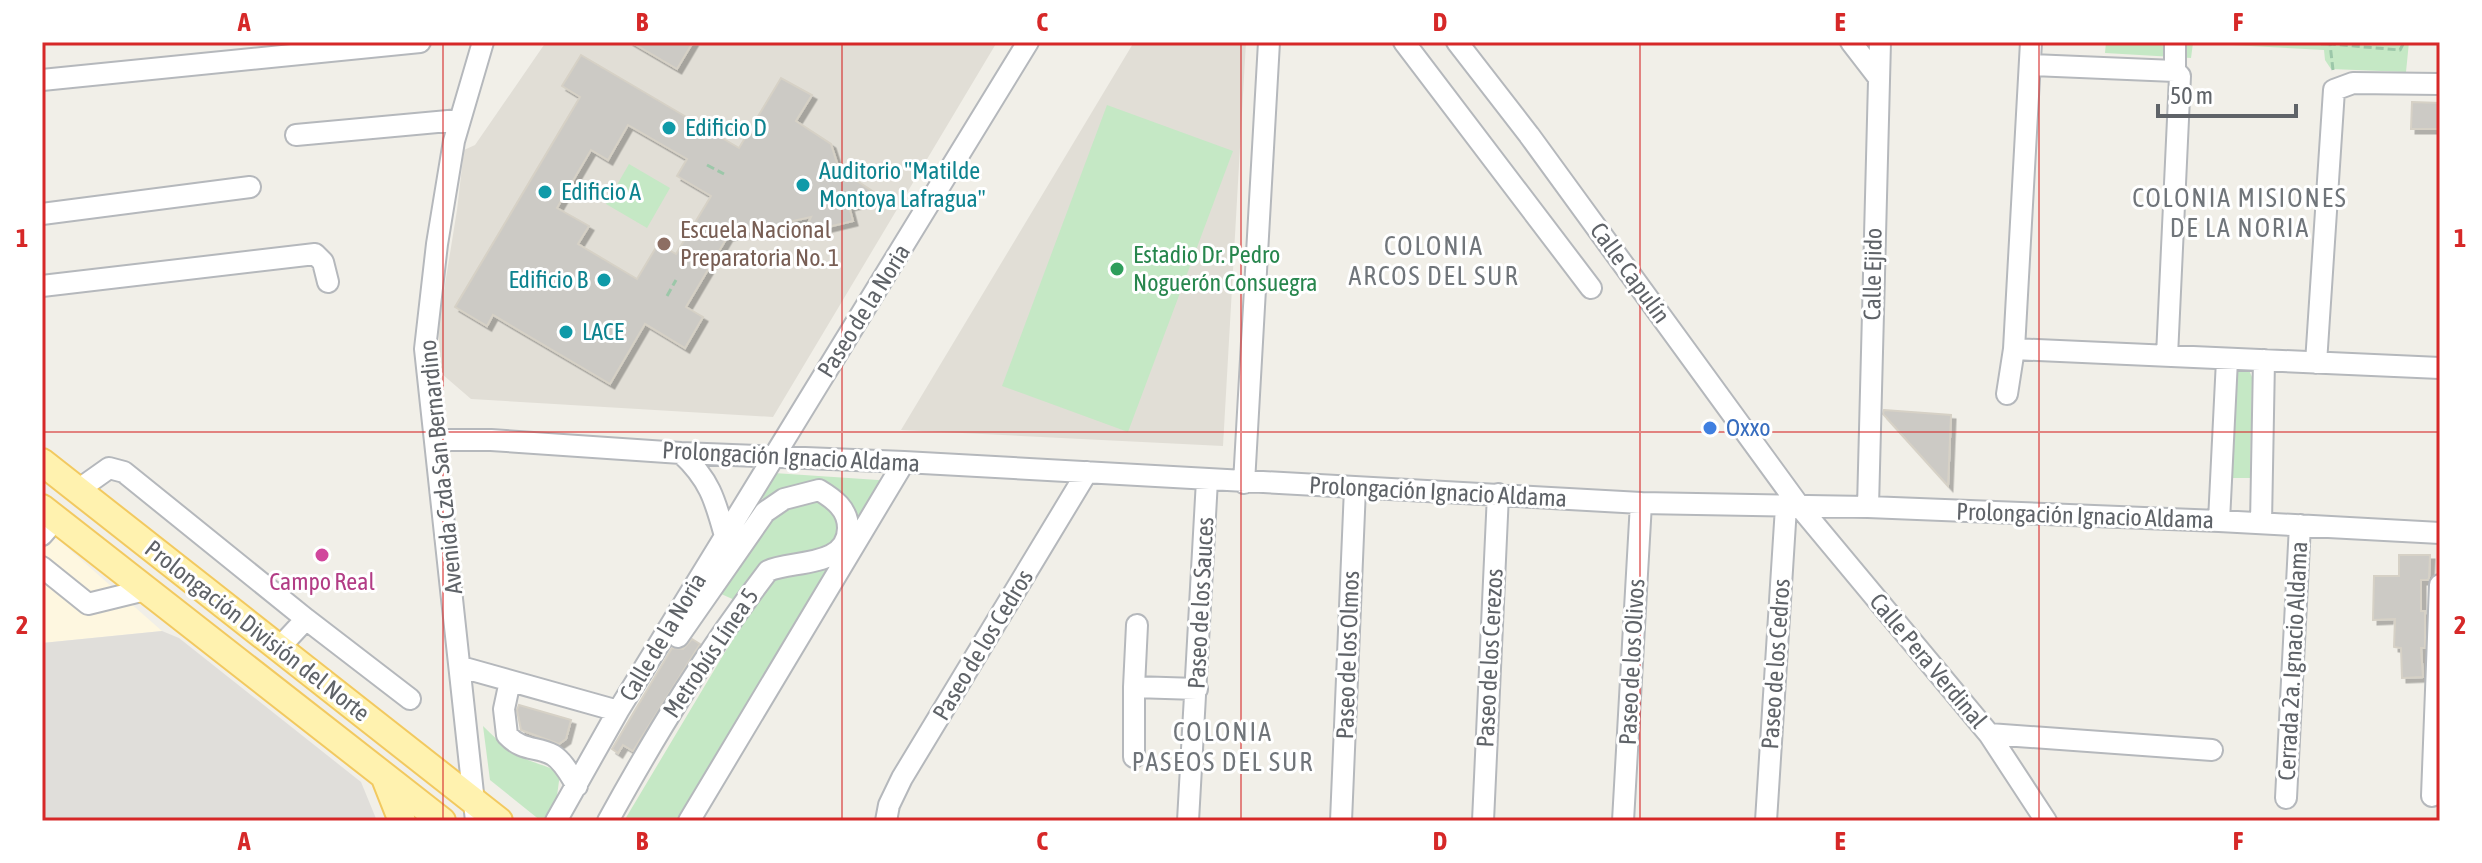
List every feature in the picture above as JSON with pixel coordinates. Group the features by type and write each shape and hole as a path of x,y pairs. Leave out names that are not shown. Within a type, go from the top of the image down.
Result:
{"main road":[{"name":"Prolongación División del Norte","path":"42,462 279,648 474,811 499,821"},
{"name":"Prolongación División del Norte","path":"47,521 145,590 442,821"},
{"path":"193,627 220,602"},
{"path":"385,778 402,821"}],"street":[{"path":"42,80 420,42"},
{"name":"Avenida Czda San Bernardino","path":"474,811 425,349 437,244 459,120 483,42"},
{"name":"Paseo de la Noria","path":"775,456 1028,42"},
{"path":"1244,483 1269,42"},
{"path":"1404,42 1591,288"},
{"name":"Calle Capulín","path":"1457,42 1529,135 1793,507"},
{"path":"1851,42 1878,77"},
{"name":"Calle Ejido","path":"1868,507 1880,42"},
{"path":"2007,394 2014,349 2031,42"},
{"path":"2175,42 2175,71"},
{"path":"2031,65 2175,71 2180,76 2167,356"},
{"path":"2316,363 2334,90 2353,83 2440,84"},
{"path":"296,135 459,120"},
{"path":"42,214 250,187"},
{"path":"42,286 315,254 323,262 328,282"},
{"path":"2014,349 2440,368"},
{"path":"2219,521 2227,360"},
{"path":"2261,523 2264,360"},
{"name":"Prolongación Ignacio Aldama","path":"436,440 491,440 681,453 904,462 1641,503 1868,507 2440,533"},
{"path":"681,453 698,468 709,485 725,536"},
{"name":"Calle de la Noria","path":"556,821 618,711 775,456"},
{"path":"689,821 904,462"},
{"path":"78,490 109,468 124,472 410,699"},
{"name":"Paseo de los Cedros","path":"886,821 889,805 902,778 1087,472"},
{"name":"Paseo de los Sauces","path":"1188,821 1207,480"},
{"name":"Paseo de los Olmos","path":"1341,821 1355,488"},
{"name":"Metrobús Línea 5","path":"567,821 682,631 765,512 784,499 806,492 819,490 834,498 842,507 848,524 847,538 838,550 820,561 781,565 768,571 709,649 608,821"},
{"name":"Paseo de los Cerezos","path":"1483,821 1498,494"},
{"name":"Paseo de los Olivos","path":"1623,821 1641,503"},
{"name":"Calle Pera Verdinal","path":"1793,507 1989,734 2046,821"},
{"name":"Paseo de los Cedros","path":"1766,821 1793,507"},
{"name":"Cerrada 2a. Ignacio Aldama","path":"2286,798 2300,525"},
{"path":"42,567 88,604 145,590"},
{"path":"2432,796 2440,585"},
{"path":"279,648 306,619"},
{"path":"1134,757 1137,625"},
{"path":"461,667 618,711"},
{"path":"510,681 504,716 507,735 520,746 552,754 565,766 577,786"},
{"path":"1134,687 1197,689"},
{"path":"1989,734 2212,750"}],"path":[{"path":"2261,42 2400,50 2404,42"},
{"path":"2330,44 2334,90"},
{"path":"707,165 724,174"},
{"path":"667,296 676,280"},
{"path":"512,282 519,287"}],"shaded area":[{"name":"Escuela Nacional Preparatoria No. 1","path":"546,42 997,42 773,417 471,399 442,374 438,328 464,150 475,145"},
{"path":"1134,42 1246,42 1223,446 901,430"},
{"path":"42,525 162,631 42,643"},
{"path":"162,631 179,638 361,782 377,821 42,821 42,643"}],"green space":[{"path":"2106,42 2409,42 2406,72 2331,69 2325,60 2324,50 2193,43 2191,58 2105,53"},
{"name":"Estadio Dr. Pedro Noguerón Consuegra","path":"1107,105 1233,151 1128,432 1002,386"},
{"path":"629,164 670,188 647,228 606,204"},
{"path":"2244,367 2252,377 2250,478 2230,478 2234,373"},
{"path":"774,473 893,481 680,821 624,821 768,580 849,541 836,495 761,502"},
{"path":"818,499 830,504 842,530 834,545 782,561 739,602 719,593 770,515 792,505"},
{"path":"483,726 513,751 560,774 556,803 545,821 490,780"}],"building":[{"path":"631,42 693,42 677,69"},
{"path":"581,55 739,148 781,78 812,95 796,121 831,144 839,169 883,198 849,206 853,221 803,233 811,217 728,236 686,307 703,317 685,348 645,324 610,384 493,315 487,326 455,307 580,97 562,86","holes":["628,125 687,159 677,176 711,196 676,254 658,244 637,279 578,244 589,226 557,208 591,150 608,160"]},
{"path":"2412,102 2440,103 2440,129 2411,129"},
{"path":"1884,410 1951,415 1948,486 1883,414"},
{"path":"2399,555 2430,555 2429,578 2421,580 2421,611 2425,611 2425,648 2421,648 2423,677 2402,678 2401,648 2394,647 2395,619 2373,620 2374,576 2399,576"},
{"path":"692,639 700,644 633,751 623,745 618,753 612,749 672,648 683,649"},
{"path":"519,705 571,720 566,739 559,744 521,730"}],"place":[{"name":"Edificio D","path":"669,128"},
{"name":"Auditorio \"Matilde Montoya Lafragua\"","path":"803,185"},
{"name":"Edificio A","path":"545,192"},
{"name":"Escuela Nacional Preparatoria No. 1","path":"664,244"},
{"name":"Estadio Dr. Pedro Noguerón Consuegra","path":"1117,269"},
{"name":"Edificio B","path":"604,280"},
{"name":"LACE","path":"566,332"},
{"name":"Oxxo","path":"1710,428"},
{"name":"Campo Real","path":"322,555"}],"district":[{"name":"COLONIA MISIONES DE LA NORIA","path":"2240,213"},
{"name":"COLONIA ARCOS DEL SUR","path":"1434,261"},
{"name":"COLONIA PASEOS DEL SUR","path":"1223,747"}]}
